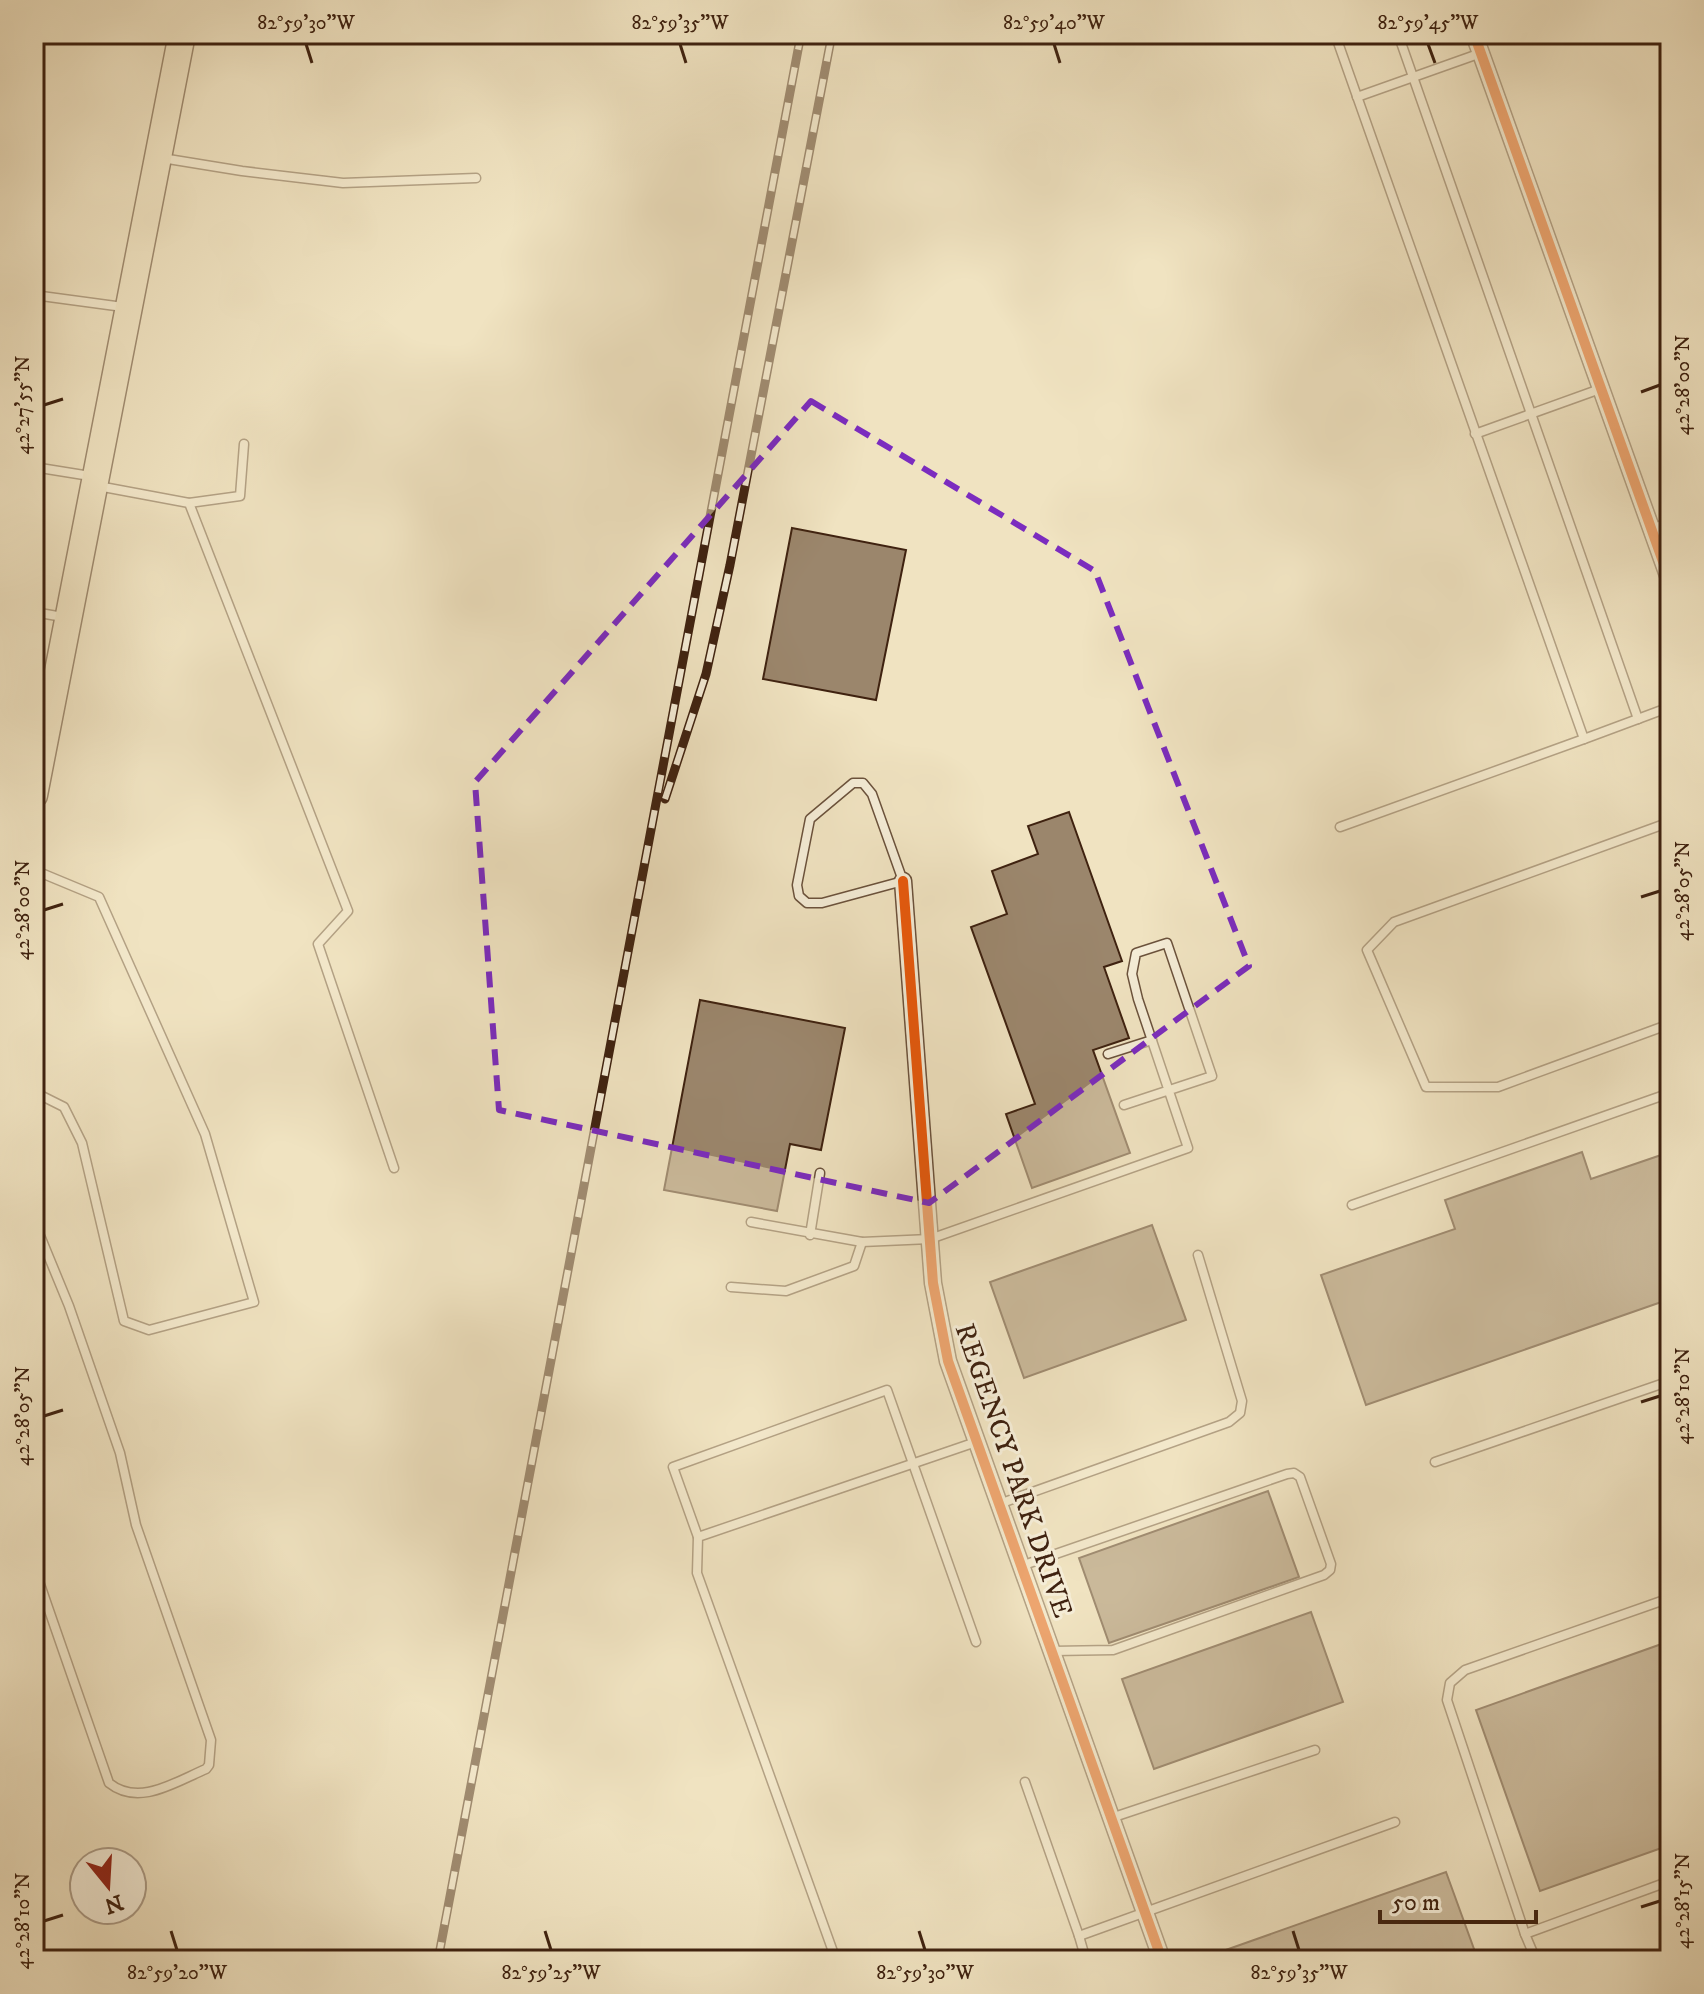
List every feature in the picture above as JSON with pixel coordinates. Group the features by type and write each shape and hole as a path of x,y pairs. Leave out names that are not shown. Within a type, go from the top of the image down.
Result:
{"main road":[{"path":"34,795 38,751 68,618 182,34"}],"street":[{"path":"1474,34 1670,581"},
{"name":"REGENCY PARK DRIVE","path":"903,881 933,1283 941,1334 1162,1960"}],"lane":[{"path":"1335,34 1584,739"},
{"path":"1398,34 1638,719"},
{"path":"1357,97 1481,53"},
{"path":"157,157 343,183 476,178"},
{"path":"34,295 128,307"},
{"path":"1475,434 1601,389"},
{"path":"34,467 189,503 240,496 244,444"},
{"path":"189,503 348,911 318,944 394,1168"},
{"path":"1651,529 1670,522"},
{"path":"34,612 68,618"},
{"path":"1340,827 1670,707"},
{"path":"853,783 863,783 872,794 903,881 822,903 807,903 799,896 797,885 810,819 853,783"},
{"path":"1670,822 1394,922 1367,950 1426,1087 1498,1087 1670,1024"},
{"path":"34,870 99,897 205,1134 254,1302 149,1330 124,1321 82,1143 64,1107 34,1092"},
{"path":"751,1222 862,1242 930,1239 1188,1148 1169,1090 1152,1040 1132,974 1136,953 1167,943 1212,1076 1169,1090 1124,1105"},
{"path":"1108,1054 1152,1040"},
{"path":"1352,1205 1670,1093"},
{"path":"810,1235 820,1173"},
{"path":"34,1221 69,1306 120,1453 136,1525 211,1740 206,1769 142,1794 119,1790 109,1783 34,1567"},
{"path":"731,1287 786,1291 854,1266 862,1242"},
{"path":"999,1504 1229,1422 1240,1413 1242,1401 1198,1255"},
{"path":"1435,1462 1670,1381"},
{"path":"836,1960 697,1573 698,1537 673,1467 887,1390 976,1642"},
{"path":"698,1537 977,1442"},
{"path":"1021,1566 1287,1474 1294,1473 1300,1477 1331,1564 1324,1575 1113,1650 1052,1651"},
{"path":"1536,1960 1447,1700 1450,1683 1465,1670 1670,1598"},
{"path":"1111,1818 1315,1750"},
{"path":"1025,1782 1086,1960"},
{"path":"1079,1936 1395,1822"},
{"path":"1525,1934 1670,1881"}],"highlighted area":[{"path":"811,401 1095,571 1249,966 929,1203 499,1110 475,782"}],"building":[{"path":"792,528 906,550 876,700 763,679"},
{"path":"1069,812 1122,961 1104,967 1129,1038 1093,1050 1130,1153 1032,1188 1006,1114 1035,1104 971,927 1007,914 992,871 1038,854 1028,826"},
{"path":"700,1000 845,1028 821,1150 790,1144 777,1211 664,1190"},
{"path":"1582,1152 1591,1179 1670,1152 1670,1299 1366,1405 1321,1275 1455,1229 1445,1200"},
{"path":"1152,1225 1186,1320 1024,1378 990,1282"},
{"path":"1268,1491 1299,1577 1109,1643 1079,1558"},
{"path":"1311,1612 1343,1702 1154,1769 1122,1679"},
{"path":"1670,1641 1670,1845 1540,1891 1476,1710"},
{"path":"1446,1872 1478,1960 1203,1960 1203,1958"}],"railway":[{"path":"438,1960 801,34"},
{"path":"665,799 706,674 730,565 832,34"}],"cycle path":[{"path":"1474,34 1670,581"},
{"path":"903,881 933,1283 948,1361 1162,1960"}]}
